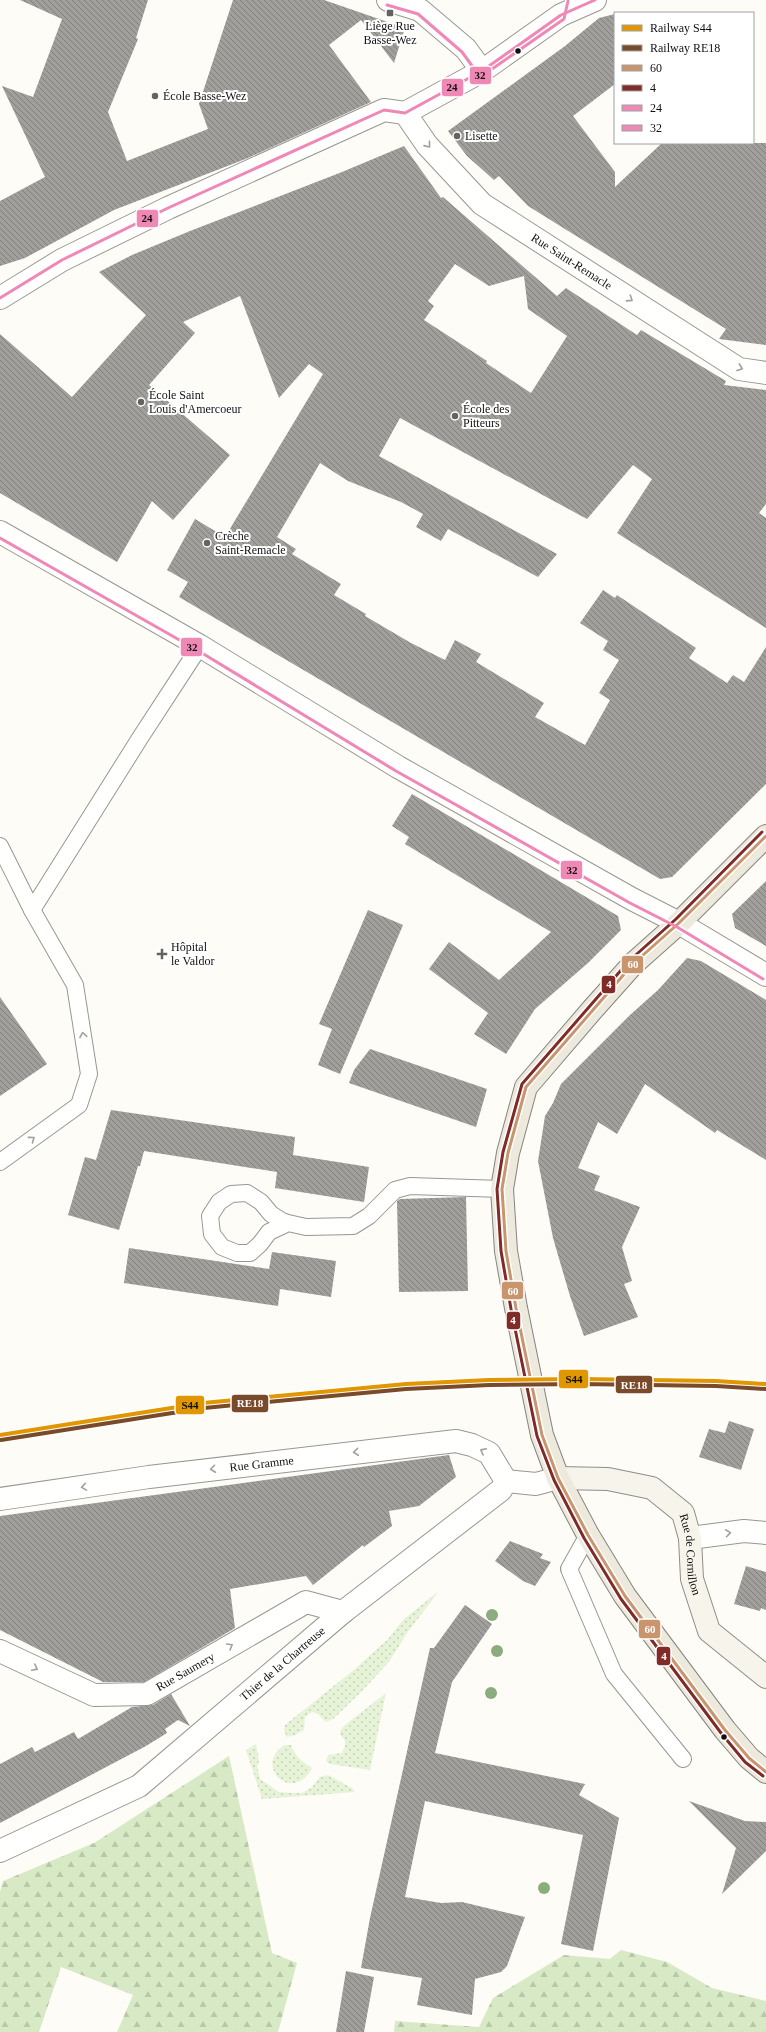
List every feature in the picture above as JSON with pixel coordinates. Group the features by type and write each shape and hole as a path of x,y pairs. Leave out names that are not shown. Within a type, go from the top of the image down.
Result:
{"main road":[{"path":"766,836 679,923 633,964 526,1087 508,1153 502,1189 506,1251 516,1308 542,1435 558,1478 588,1535 625,1596 720,1724 749,1758 766,1772"},
{"name":"Rue de Cornillon","path":"558,1478 608,1480 652,1488 683,1513 690,1538 692,1579 700,1606 710,1630 766,1678"}],"street":[{"path":"388,0 420,10 466,49 482,71"},
{"path":"0,298 62,260 189,198 384,110 405,113 482,71 562,8 595,0"},
{"name":"Rue Saint-Remacle","path":"405,113 427,144 482,204 740,369 766,373"},
{"path":"0,532 200,646 398,767 632,899 679,923 766,975"},
{"name":"Rue Gramme","path":"0,1499 149,1477 456,1441 472,1445 489,1453 506,1481"},
{"path":"506,1481 536,1484 558,1478"},
{"name":"Thier de la Chartreuse","path":"0,1851 139,1786 343,1612 501,1490 506,1481"},
{"path":"690,1538 744,1531 766,1533"},
{"name":"Rue Saumery","path":"0,1652 94,1695 148,1694 306,1602 343,1612"}],"lane":[{"path":"32,910 200,646"},
{"path":"0,846 32,910 75,985 89,1074 79,1105 0,1162"},
{"path":"288,1223 269,1232 260,1244 250,1253 237,1253 222,1247 212,1234 210,1216 219,1202 231,1194 247,1193 261,1202 271,1214 288,1223 306,1227 353,1226 370,1216 396,1190 410,1186 502,1189"},
{"path":"588,1535 570,1569 614,1674 683,1759"}],"green space":[{"path":"439,1591 407,1633 389,1662 333,1719 326,1722 318,1714 312,1712 305,1717 304,1730 287,1737 284,1731 285,1725 355,1669 388,1639 403,1620"},
{"path":"386,1693 370,1770 330,1764 326,1761 328,1755 342,1753 345,1746 345,1740 341,1736 340,1731 345,1725"},
{"path":"256,1744 259,1761 257,1766 260,1779 279,1792 302,1793 312,1787 320,1777 328,1775 352,1788 355,1792 262,1799 246,1750"},
{"path":"285,1745 291,1745 299,1758 312,1768 304,1779 295,1783 286,1782 279,1778 274,1771 272,1762 276,1753"},
{"path":"229,1756 272,1953 297,1963 278,2032 117,2032 133,1995 61,1967 39,2032 0,2032 0,1892 3,1881 94,1843"},
{"path":"621,1950 667,1962 712,1988 766,2001 766,2032 394,2032 395,2021 479,2027 493,1998 564,1955 610,1959"}],"building":[{"path":"20,0 148,0 136,38 138,39 108,112 127,161 208,129 199,104 233,0 324,0 405,28 394,63 361,20 329,45 371,102 248,158 114,210 25,258 0,266 0,201 45,177 2,86 33,97 62,19"},
{"path":"614,14 614,85 573,116 615,172 615,187 661,144 766,143 766,345 719,339 726,329 528,206 499,176 494,180 467,156 448,131 565,46 599,18"},
{"path":"404,146 441,198 443,197 557,296 566,288 637,335 641,330 726,381 724,385 766,390 766,504 759,513 766,518 766,628 617,533 652,479 633,465 587,519 400,418 379,456 557,554 538,577 448,529 441,541 416,527 423,514 401,502 348,481 320,463 277,537 296,549 292,554 341,584 334,595 366,614 365,616 411,643 445,660 455,640 481,654 476,662 544,703 535,717 585,745 610,700 599,693 619,660 603,650 608,641 580,623 603,590 615,598 617,595 696,648 689,658 727,683 733,675 744,682 766,647 766,784 672,877 660,879 179,597 188,582 167,570 195,519 225,537 323,374 309,364 279,398 240,296 183,322 195,333 149,385 230,455 173,520 152,501 117,562 0,493 0,334 72,397 146,315 99,272 132,255 190,231 342,172","holes":["455,264 489,286 524,276 528,309 567,336 531,393 486,363 487,361 424,320 434,306 428,301"]},
{"path":"412,794 618,916 621,930 588,963 535,1009 506,1054 474,1034 488,1013 429,969 449,942 499,980 551,932 405,844 409,837 392,826"},
{"path":"766,881 766,946 735,928 732,914"},
{"path":"368,910 403,925 340,1074 318,1065 332,1029 319,1024"},
{"path":"687,958 701,961 766,1000 766,1160 717,1130 715,1133 645,1084 617,1134 598,1122 578,1168 600,1176 594,1190 640,1207 622,1247 632,1281 624,1284 638,1317 584,1336 570,1296 553,1238 538,1161 545,1116 553,1103 561,1084 630,1015 658,990"},
{"path":"0,997 47,1064 0,1096"},
{"path":"370,1049 487,1089 476,1127 349,1083 354,1070"},
{"path":"111,1110 295,1137 293,1155 369,1167 364,1202 275,1188 277,1172 144,1151 119,1230 68,1215 85,1157 96,1160"},
{"path":"466,1197 468,1291 399,1292 397,1201 400,1199"},
{"path":"129,1248 269,1269 272,1252 336,1261 331,1297 280,1289 278,1306 124,1283"},
{"path":"729,1421 754,1429 741,1470 699,1457 709,1429 725,1433"},
{"path":"449,1455 456,1477 419,1506 389,1511 392,1526 364,1547 363,1545 313,1585 306,1576 230,1589 235,1628 144,1682 103,1682 0,1630 0,1516"},
{"path":"510,1541 543,1554 540,1558 551,1562 535,1586 523,1581 495,1561"},
{"path":"746,1566 766,1572 766,1610 761,1608 760,1611 734,1604"},
{"path":"465,1605 492,1624 452,1682 435,1753 585,1784 579,1795 619,1818 593,1951 561,1944 583,1835 425,1801 405,1897 441,1903 462,1902 525,1917 507,1966 501,1972 475,1979 472,2015 417,2005 422,1978 361,1968 370,1918 430,1648 434,1648"},
{"path":"171,1694 190,1726 178,1720 165,1729 167,1733 146,1746 0,1823 0,1764 32,1747 35,1752 74,1732 78,1739 132,1707 153,1705"},
{"path":"689,1801 745,1821 766,1822 766,1851 722,1894 736,1848"},
{"path":"346,1971 374,1977 364,2032 336,2032"}],"rail line":[{"name":"S44","path":"0,1435 203,1403 406,1384 489,1380 581,1379 716,1381 766,1384"},
{"name":"RE18","path":"1,1440 204,1408 406,1389 489,1385 581,1384 716,1386 766,1389"}],"transit line":[{"name":"24","path":"0,298 62,260 168,208 384,110 405,113 482,71 561,15 595,0"},
{"name":"32","path":"387,5 418,14 462,52 478,74 482,76 564,19 568,1"},
{"name":"32","path":"0,538 197,650 396,771 630,903 677,927 763,979"},
{"name":"4","path":"762,832 676,919 629,961 522,1084 503,1152 497,1189 501,1251 511,1309 537,1436 554,1480 584,1538 621,1599 721,1733 745,1762 763,1776"},
{"name":"60","path":"766,836 679,923 633,964 526,1087 508,1153 502,1189 506,1251 516,1308 542,1435 558,1478 588,1535 625,1596 725,1730 749,1758 766,1772"}],"place":[{"name":"Liège Rue Basse-Wez","path":"390,13"},
{"name":"École Basse-Wez","path":"155,96"},
{"name":"Lisette","path":"457,136"},
{"name":"École Saint Louis d'Amercoeur","path":"141,402"},
{"name":"École des Pitteurs","path":"455,416"},
{"name":"Crèche Saint-Remacle","path":"207,543"},
{"name":"Hôpital le Valdor","path":"162,954"}]}
